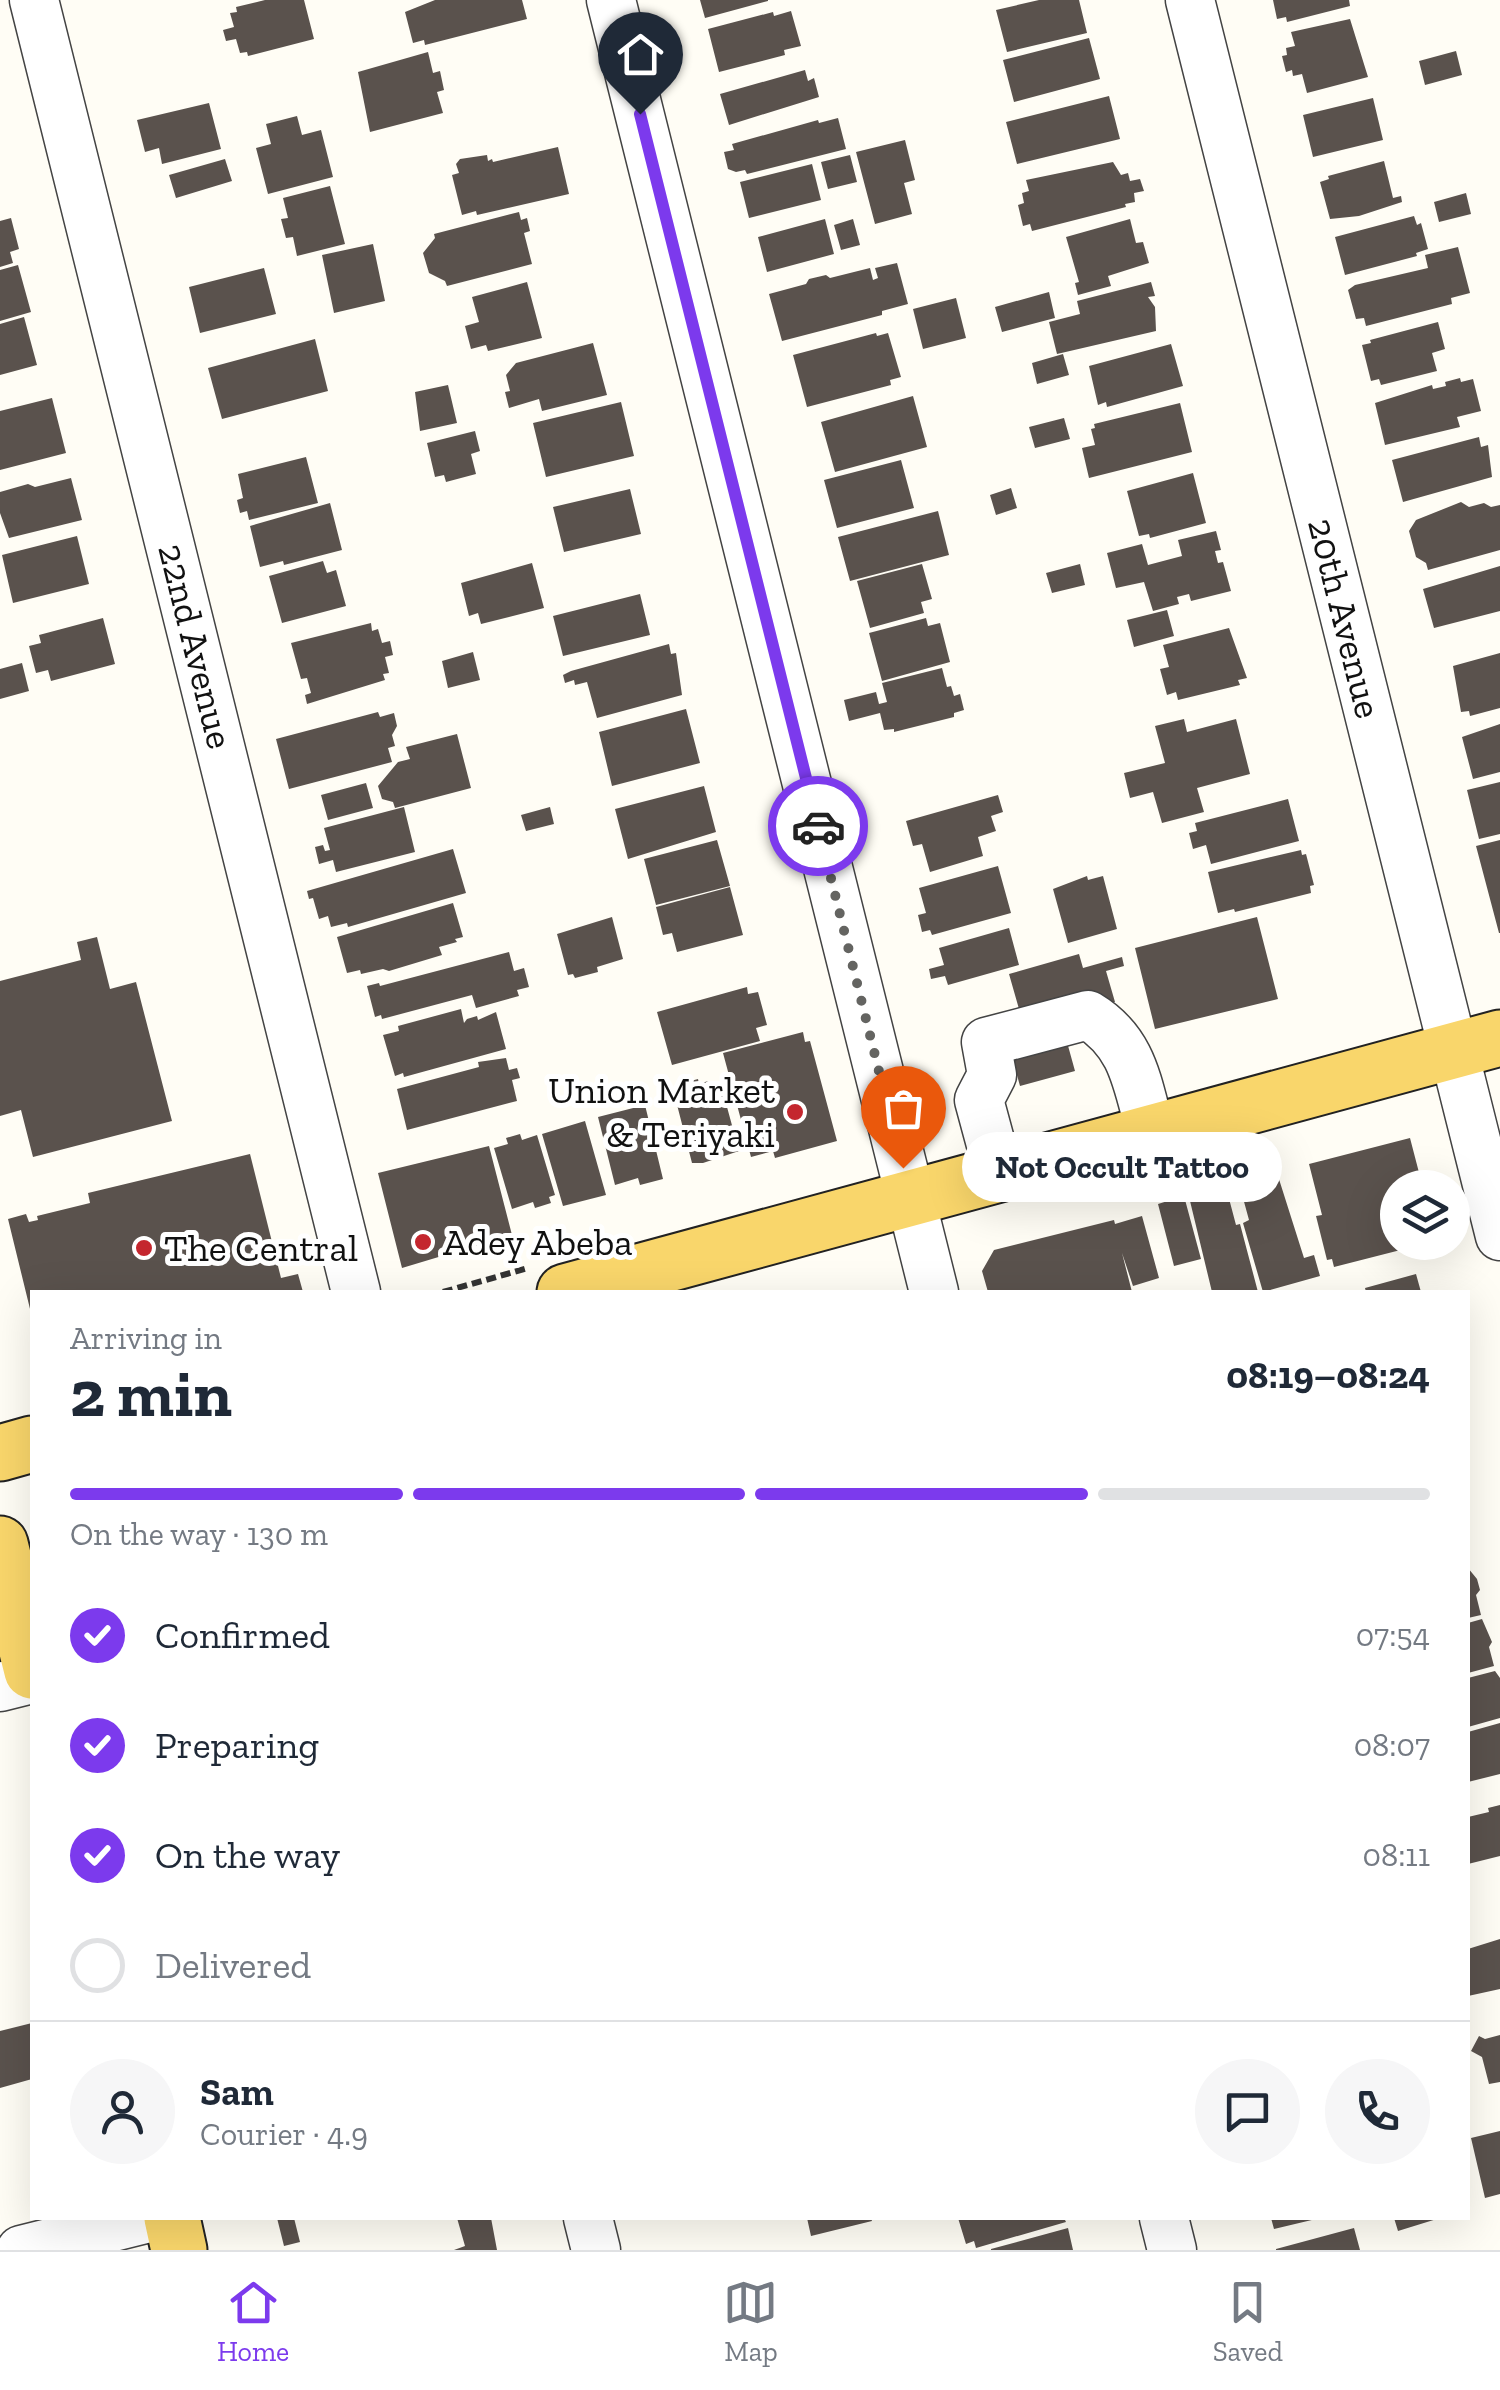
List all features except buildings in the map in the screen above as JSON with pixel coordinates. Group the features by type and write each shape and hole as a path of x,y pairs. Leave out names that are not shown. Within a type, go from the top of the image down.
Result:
{"main road":[{"path":"572,1290 1477,1045"},
{"path":"0,1453 30,1445"},
{"path":"0,1544 30,1662"},
{"path":"172,2220 180,2250"}],"street":[{"name":"22nd Avenue","path":"34,0 356,1290"},
{"path":"611,0 934,1290"},
{"name":"20th Avenue","path":"1190,0 1477,1045 1500,1236"},
{"path":"1000,1174 979,1100 992,1075 986,1042 1088,1014 1109,1028 1130,1058 1152,1133"},
{"path":"0,1687 30,1680"},
{"path":"21,2250 140,2220"},
{"path":"588,2220 596,2250"},
{"path":"1164,2220 1172,2250"}],"way so far":[{"path":"818,826 903,1168"}],"place":[{"name":"Union Market & Teriyaki","path":"795,1112"},
{"name":"Not Occult Tattoo","path":"903,1168"},
{"name":"Adey Abeba","path":"423,1242"},
{"name":"The Central","path":"144,1248"}],"route":[{"path":"640,114 818,826"}]}
